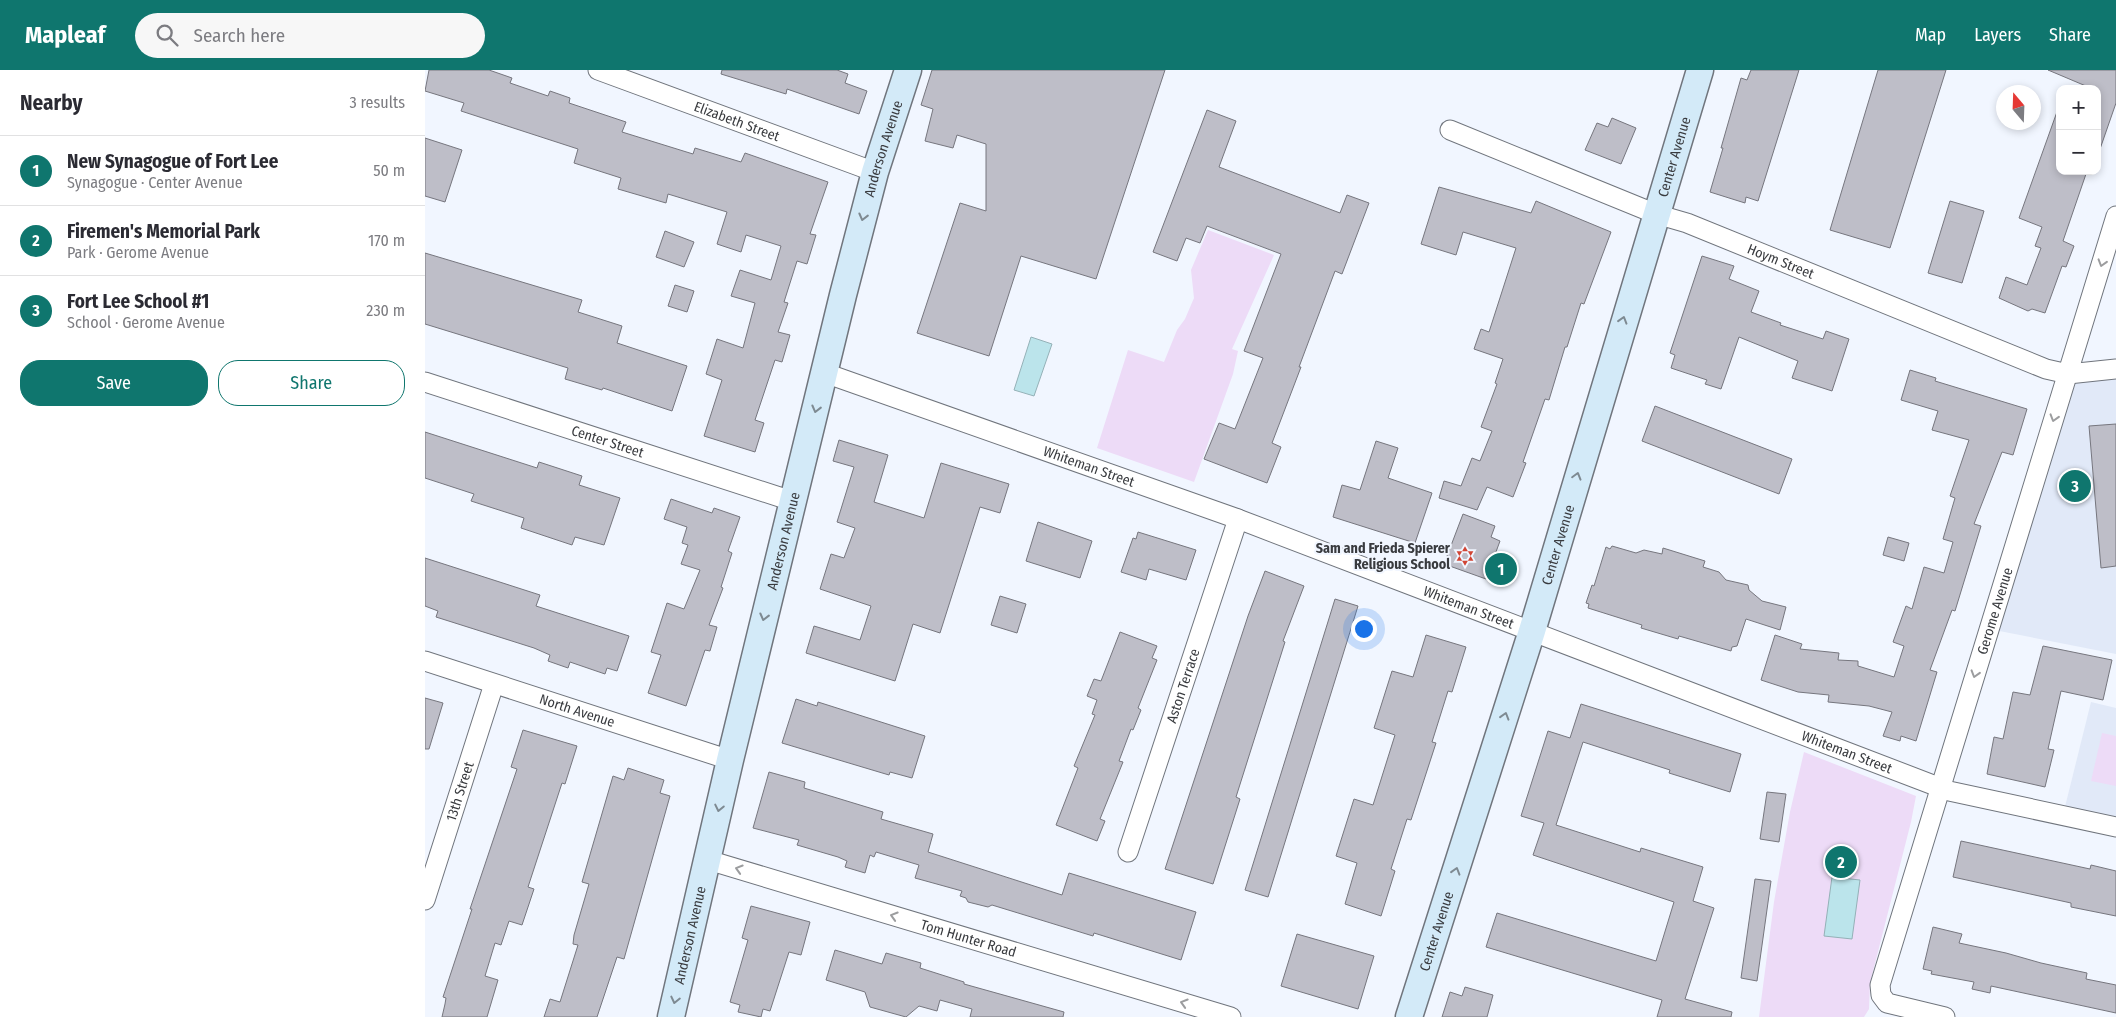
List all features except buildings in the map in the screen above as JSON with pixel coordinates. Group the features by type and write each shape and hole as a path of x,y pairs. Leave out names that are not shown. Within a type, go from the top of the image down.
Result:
{"main road":[{"name":"Anderson Avenue","path":"671,1017 792,501 875,172 908,70"},
{"name":"Center Avenue","path":"1409,1017 1531,631 1700,70"}],"street":[{"name":"Elizabeth Street","path":"598,70 875,172"},
{"name":"Hoym Street","path":"1450,130 1656,214 1687,222 2046,369 2068,374 2116,369"},
{"name":"Gerome Avenue","path":"1945,1017 1887,1003 1881,995 1880,985 2116,216"},
{"name":"Whiteman Street","path":"825,373 1238,519 1941,787 2116,827"},
{"name":"Center Street","path":"425,382 792,501"},
{"name":"Aston Terrace","path":"1128,852 1238,519"},
{"name":"North Avenue","path":"425,661 730,760"},
{"name":"13th Street","path":"425,900 494,684"},
{"name":"Tom Hunter Road","path":"708,860 1231,1017"}],"shaded area":[{"path":"1208,230 1274,255 1232,349 1238,351 1233,374 1194,482 1097,448 1128,350 1164,362 1177,330 1185,319 1194,298 1191,270"},
{"path":"2116,369 2116,654 1989,629 2068,374"},
{"path":"2091,702 2116,708 2116,827 2063,815"},
{"path":"2102,733 2116,736 2116,786 2091,781"},
{"path":"1804,752 1916,796 1870,983 1869,1009 1864,1017 1759,1017 1774,902 1790,812"}],"water":[{"path":"1031,337 1052,344 1034,396 1014,390"},
{"path":"1832,877 1860,880 1852,939 1824,936"}],"place":[{"name":"Fort Lee School #1","path":"2075,486"},
{"name":"Sam and Frieda Spierer Religious School","path":"1465,556"},
{"name":"New Synagogue of Fort Lee","path":"1501,569"},
{"name":"Firemen's Memorial Park","path":"1841,862"}]}
